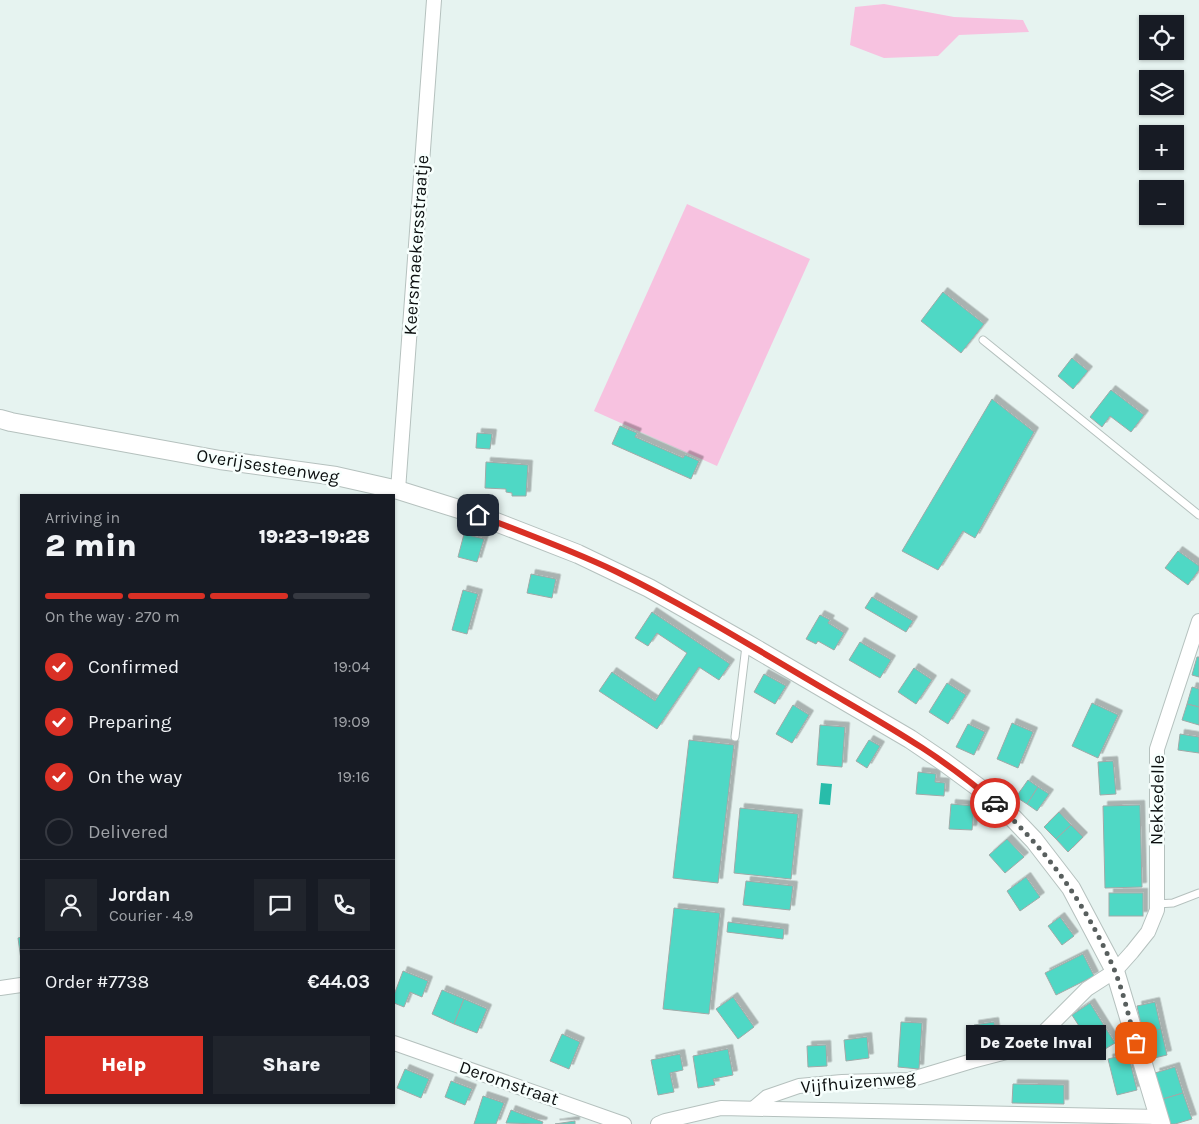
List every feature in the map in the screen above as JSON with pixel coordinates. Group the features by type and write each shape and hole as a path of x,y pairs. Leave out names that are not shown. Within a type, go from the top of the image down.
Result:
{"street":[{"name":"Keersmaekersstraatje","path":"398,490 434,0"},
{"name":"Overijsesteenweg","path":"0,419 211,458 336,476 398,490 478,515 578,554 648,588 746,643 930,753 978,787 1012,817 1034,840 1071,888 1114,971 1160,1121"},
{"name":"Nekkedelle","path":"1114,971 1148,932 1157,910 1156,749 1199,621"},
{"name":"Vijfhuizenweg","path":"754,1108 768,1097 798,1086 842,1082 909,1080 1018,1049 1037,1039 1087,989 1114,971"},
{"path":"0,988 20,985"},
{"name":"Deromstraat","path":"395,1042 624,1124"},
{"path":"658,1124 666,1120 721,1108 1160,1121"}],"lane":[{"path":"983,340 1199,515"},
{"path":"735,737 746,643"},
{"path":"1156,904 1173,903 1199,893"}],"shaded area":[{"path":"884,4 954,17 1023,20 1029,32 959,35 938,56 884,58 850,45 855,7"},
{"path":"687,204 810,259 717,466 594,411"},
{"path":"821,783 832,784 830,805 819,804"}],"building":[{"path":"943,292 984,324 961,353 921,321"},
{"path":"1072,358 1088,371 1073,389 1058,376"},
{"path":"1111,390 1144,415 1131,432 1110,416 1102,427 1090,417"},
{"path":"992,399 1034,432 975,538 963,531 938,570 902,551"},
{"path":"620,426 637,433 635,437 683,458 685,455 699,461 691,479 612,444"},
{"path":"477,433 492,434 490,449 476,448"},
{"path":"486,462 528,465 526,496 512,496 512,493 506,492 506,489 485,488"},
{"path":"464,534 484,539 477,562 458,557"},
{"path":"1178,551 1199,566 1199,570 1188,585 1165,568"},
{"path":"531,574 556,579 552,598 527,593"},
{"path":"463,590 478,594 467,634 452,630"},
{"path":"872,597 913,621 906,632 865,608"},
{"path":"652,612 730,664 719,680 699,667 657,729 599,691 612,672 655,701 687,653 657,633 648,646 635,638"},
{"path":"820,615 830,620 828,623 844,633 834,650 818,641 816,644 806,639"},
{"path":"860,642 891,660 880,678 849,660"},
{"path":"1197,657 1199,657 1199,677 1192,675"},
{"path":"914,668 932,680 916,704 898,692"},
{"path":"764,674 786,686 775,704 754,692"},
{"path":"947,683 966,695 948,724 929,712"},
{"path":"1192,687 1199,689 1199,707 1187,704"},
{"path":"1092,703 1118,715 1098,758 1072,746"},
{"path":"1187,704 1199,707 1199,725 1182,720"},
{"path":"793,705 809,715 792,743 776,734"},
{"path":"1012,723 1033,732 1018,768 997,759"},
{"path":"968,724 985,732 974,755 956,747"},
{"path":"820,725 845,727 842,767 817,765"},
{"path":"1180,734 1199,737 1199,753 1178,750"},
{"path":"689,740 734,745 718,883 673,878"},
{"path":"869,740 880,746 867,768 856,761"},
{"path":"1113,761 1116,794 1100,795 1098,762"},
{"path":"918,772 936,774 935,782 945,783 944,796 916,794"},
{"path":"1028,780 1038,787 1027,804 1016,797"},
{"path":"1038,787 1049,794 1037,811 1027,804"},
{"path":"951,804 974,806 972,830 949,829"},
{"path":"1140,805 1142,887 1105,888 1103,806"},
{"path":"740,808 798,814 791,879 734,873"},
{"path":"1059,812 1071,825 1056,839 1044,827"},
{"path":"1071,825 1083,837 1068,852 1056,839"},
{"path":"1007,839 1024,857 1005,873 989,855"},
{"path":"1026,877 1040,897 1020,911 1007,891"},
{"path":"746,881 793,886 790,910 743,905"},
{"path":"1109,893 1143,893 1143,916 1109,916"},
{"path":"674,908 720,913 709,1014 663,1009"},
{"path":"1060,917 1074,936 1062,945 1048,926"},
{"path":"728,922 784,929 783,939 727,932"},
{"path":"1083,954 1094,976 1056,995 1045,973"},
{"path":"403,971 428,981 422,997 410,992 404,1007 395,1003 395,992"},
{"path":"442,990 464,999 454,1024 432,1014"},
{"path":"733,997 754,1027 738,1039 716,1009"},
{"path":"464,999 487,1009 477,1033 454,1024"},
{"path":"1155,1002 1161,1029 1143,1033 1137,1006"},
{"path":"1090,1003 1115,1043 1097,1054 1072,1015"},
{"path":"901,1022 922,1023 919,1069 898,1067"},
{"path":"994,1022 997,1044 977,1047 974,1025"},
{"path":"1161,1029 1167,1055 1150,1059 1143,1033"},
{"path":"562,1034 580,1042 569,1069 550,1061"},
{"path":"867,1037 869,1058 846,1061 844,1040"},
{"path":"826,1045 827,1066 808,1067 807,1046"},
{"path":"728,1049 733,1075 713,1079 715,1085 698,1088 693,1056"},
{"path":"680,1054 683,1070 670,1073 674,1092 658,1095 651,1060"},
{"path":"1128,1054 1137,1090 1117,1095 1108,1059"},
{"path":"1175,1067 1183,1093 1163,1099 1155,1073"},
{"path":"405,1069 429,1079 421,1098 397,1088"},
{"path":"451,1081 472,1089 465,1105 445,1097"},
{"path":"1013,1084 1064,1085 1064,1104 1012,1103"},
{"path":"1183,1093 1192,1119 1175,1124 1163,1124 1163,1099"},
{"path":"483,1096 504,1103 496,1124 474,1124"},
{"path":"511,1110 543,1122 542,1124 506,1123"},
{"path":"575,1121 575,1124 555,1124"}],"way so far":[{"path":"995,803 1012,817 1034,840 1071,888 1104,948 1114,971 1136,1043"}],"place":[{"name":"De Zoete Inval","path":"1136,1043"}],"route":[{"path":"478,515 578,554 648,588 910,739 978,787 995,803"}]}
